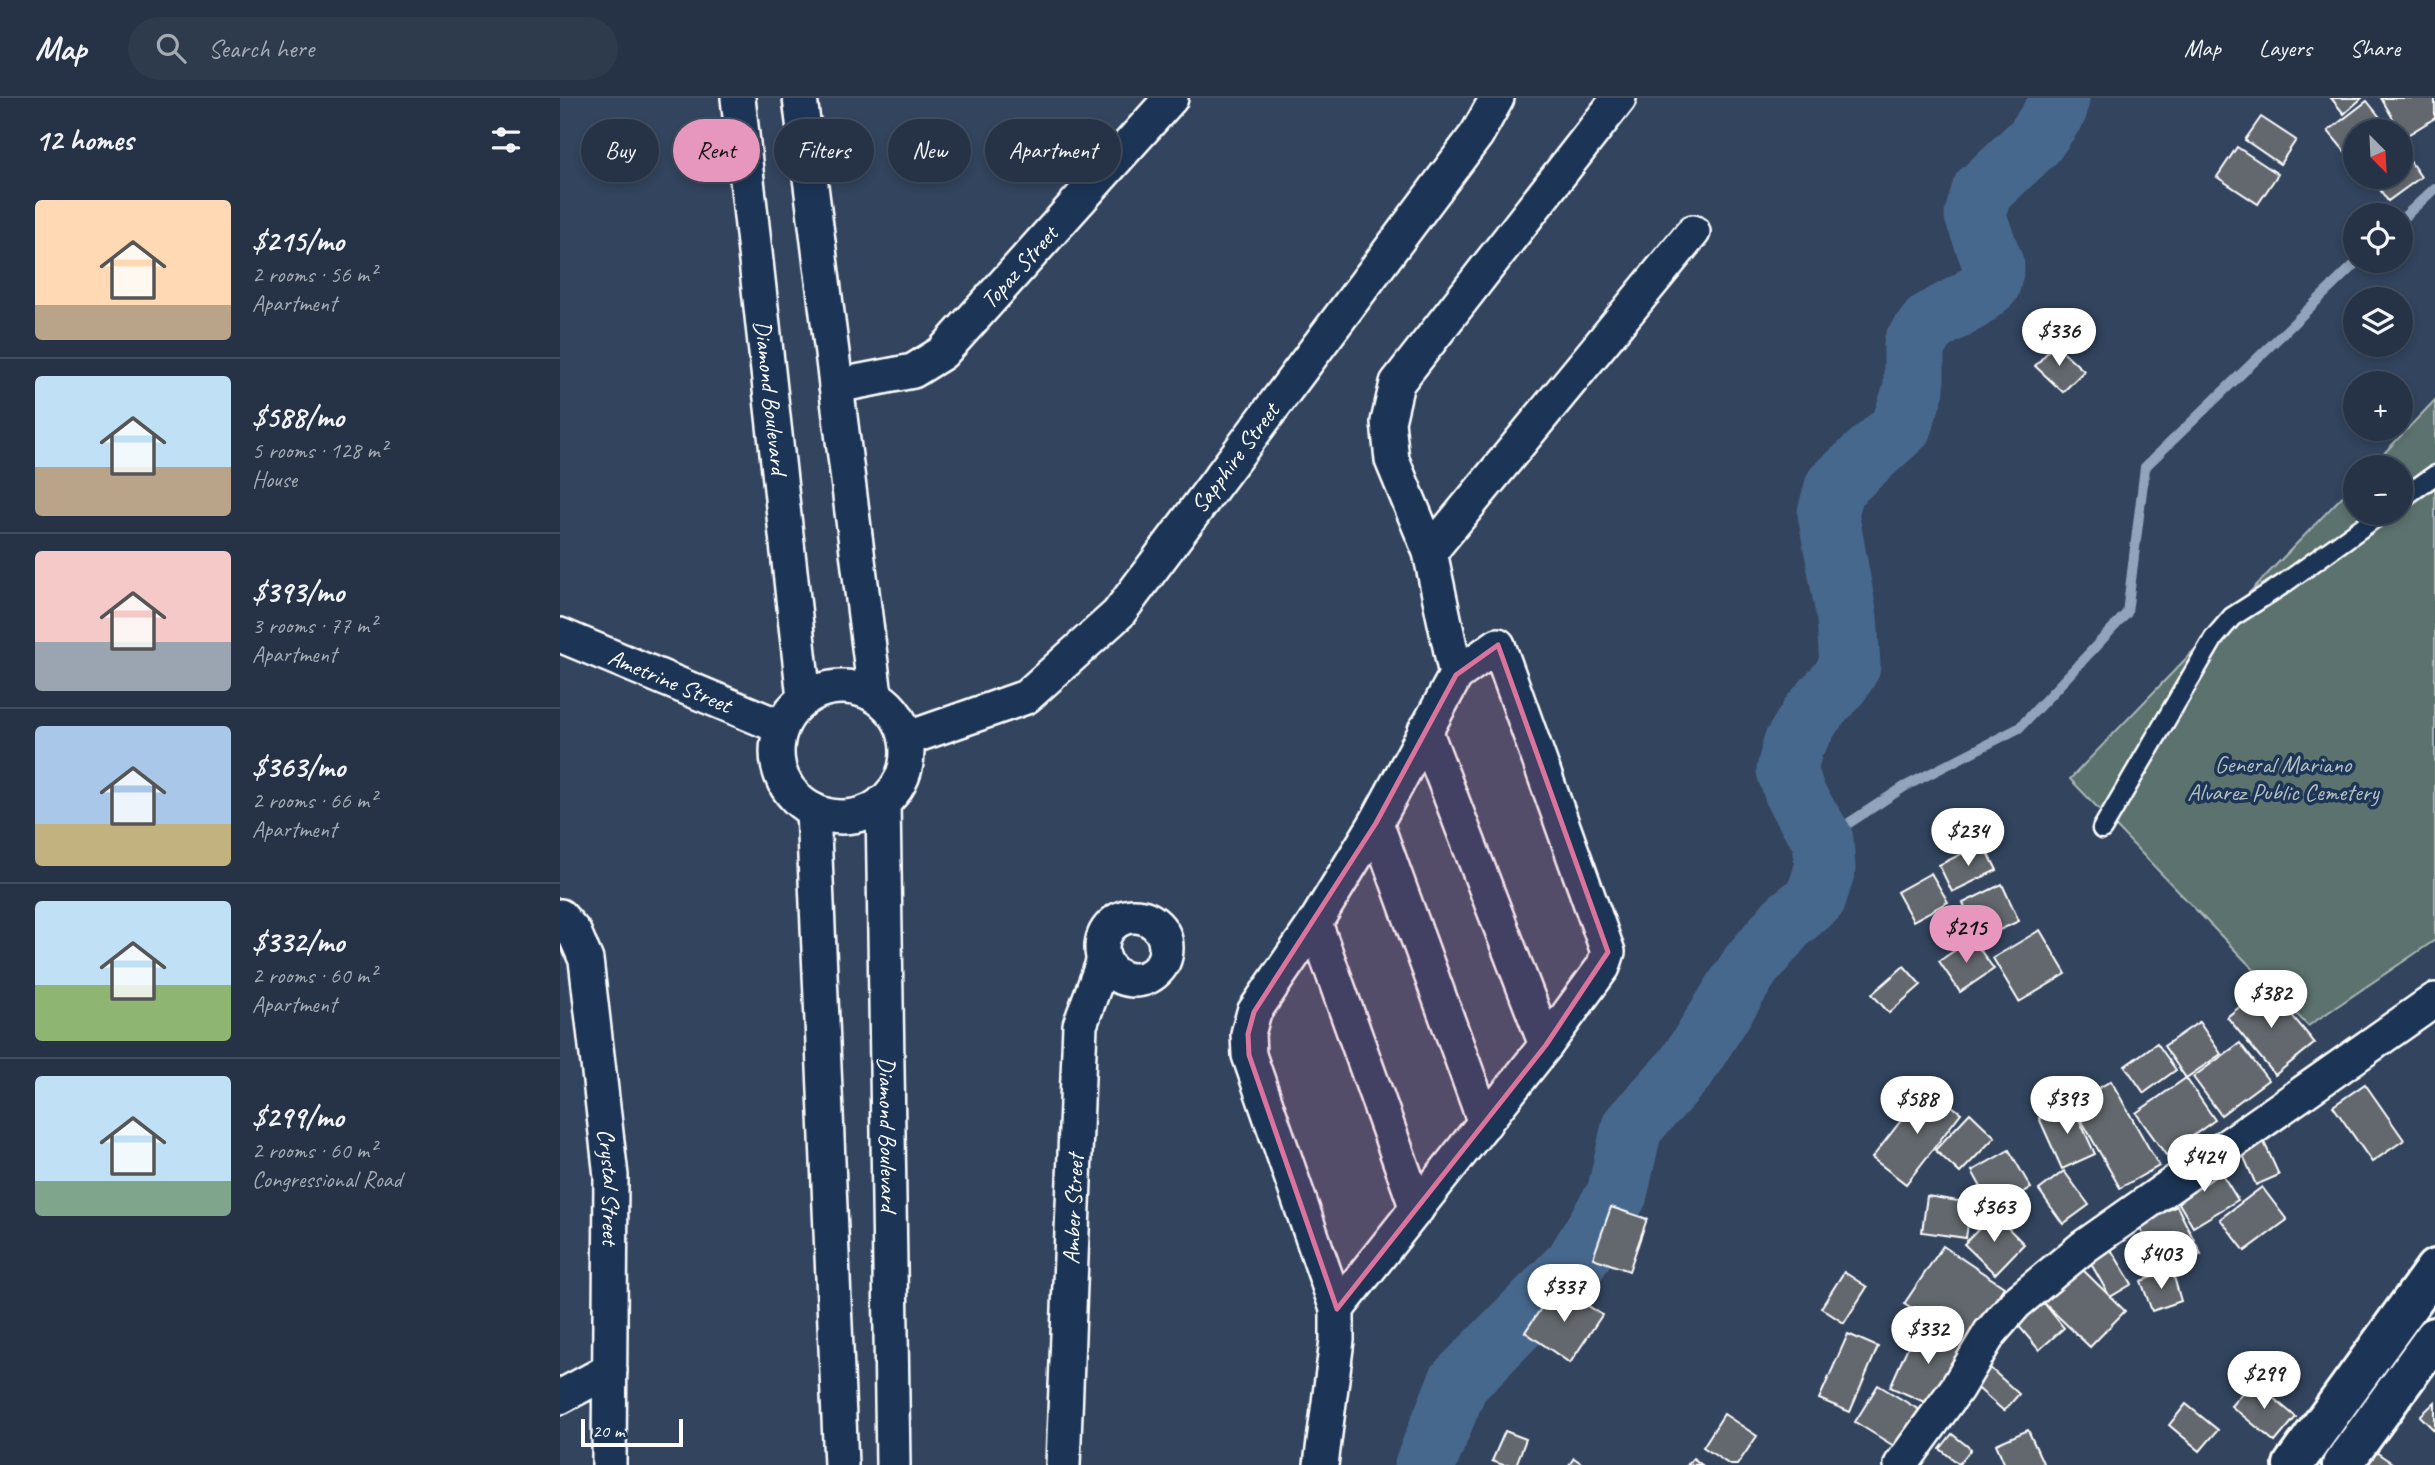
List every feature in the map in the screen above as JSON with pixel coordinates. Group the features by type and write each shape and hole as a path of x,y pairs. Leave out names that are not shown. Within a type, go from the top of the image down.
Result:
{"main road":[{"path":"2292,1465 2435,1269"},
{"path":"2342,1465 2435,1337"}],"street":[{"name":"Diamond Boulevard","path":"738,98 804,698"},
{"path":"800,98 875,695"},
{"name":"Topaz Street","path":"836,386 913,371 942,353 1171,98"},
{"name":"Sapphire Street","path":"906,738 1026,697 1118,614 1477,134 1497,98"},
{"path":"1456,675 1430,552 1392,460 1388,422 1397,383 1619,98"},
{"path":"1430,552 1693,232"},
{"name":"Ametrine Street","path":"560,635 781,727"},
{"path":"1321,1465 1337,1340 1337,1309 1249,1055 1248,1034 1254,1012 1315,923 1376,823 1456,675 1498,645 1608,952 1603,967 1546,1045 1337,1309"},
{"path":"858,688 875,695 890,707 901,722 906,738 904,774 883,802 868,811 851,816 831,816 813,810 797,799 785,784 778,765 777,746 781,727 791,711 804,698 821,690 858,688"},
{"path":"1425,730 1546,1045"},
{"name":"Diamond Boulevard","path":"883,802 893,1465"},
{"path":"813,810 841,1465"},
{"path":"1376,823 1485,1123"},
{"name":"Crystal Street","path":"560,916 574,933 586,960 611,1176 609,1465"},
{"path":"1315,923 1417,1209"},
{"name":"Amber Street","path":"1063,1465 1080,1025 1104,960"},
{"path":"1900,1465 1957,1388 1990,1333 2016,1303 2085,1246 2435,1000"},
{"path":"560,1397 610,1370"}],"lane":[{"path":"2413,491 2435,475"},
{"path":"2102,829 2223,627 2232,617 2365,525"}],"highlighted area":[{"path":"1498,645 1608,952 1546,1045 1337,1309 1249,1055 1248,1034 1254,1012 1376,823 1456,675"}],"green space":[{"name":"General Mariano Alvarez Public Cemetery","path":"2435,400 2435,940 2308,1026 2070,779 2343,495 2343,525 2413,525 2413,455 2382,455 2396,441 2413,441 2413,423"}],"building":[{"path":"2331,98 2362,98 2344,114"},
{"path":"2381,98 2435,98 2435,118 2413,131 2413,119 2393,119"},
{"path":"2367,101 2381,119 2344,119"},
{"path":"2261,117 2296,140 2280,164 2245,140"},
{"path":"2343,119 2343,149 2328,131"},
{"path":"2237,147 2278,174 2258,204 2217,177"},
{"path":"2413,165 2421,177 2413,183"},
{"path":"2380,189 2404,189 2388,201"},
{"path":"2055,344 2084,371 2063,392 2035,366"},
{"path":"1983,843 1997,870 1952,892 1939,865"},
{"path":"1931,873 1948,902 1913,921 1897,892"},
{"path":"2002,884 2019,921 1980,939 1963,903"},
{"path":"2040,930 2066,974 2019,1002 1993,958"},
{"path":"1972,939 1994,969 1960,992 1939,961"},
{"path":"1904,966 1921,985 1889,1013 1872,994"},
{"path":"2267,985 2315,1043 2275,1075 2227,1017"},
{"path":"2199,1022 2221,1054 2186,1078 2164,1046"},
{"path":"2157,1043 2176,1070 2144,1093 2125,1066"},
{"path":"2240,1043 2268,1080 2221,1115 2193,1077"},
{"path":"2186,1078 2215,1120 2166,1155 2136,1113"},
{"path":"2111,1081 2159,1166 2120,1188 2072,1104"},
{"path":"2365,1084 2404,1140 2372,1162 2333,1106"},
{"path":"1927,1087 1961,1113 1906,1184 1872,1158"},
{"path":"2072,1104 2095,1154 2062,1169 2039,1118"},
{"path":"1970,1113 1995,1137 1960,1173 1935,1150"},
{"path":"2259,1131 2279,1175 2256,1185 2237,1141"},
{"path":"2009,1150 2031,1188 1993,1209 1972,1171"},
{"path":"2214,1161 2238,1200 2193,1227 2170,1188"},
{"path":"2064,1171 2089,1205 2063,1224 2039,1190"},
{"path":"2262,1187 2287,1220 2245,1251 2220,1219"},
{"path":"1927,1196 1971,1203 1966,1238 1922,1232"},
{"path":"2177,1206 2201,1254 2163,1273 2138,1224"},
{"path":"1611,1207 1647,1219 1629,1271 1593,1258"},
{"path":"1994,1214 2024,1244 1995,1274 1964,1244"},
{"path":"2107,1243 2132,1284 2110,1297 2086,1255"},
{"path":"1943,1246 2004,1287 1966,1344 1904,1304"},
{"path":"2079,1266 2125,1311 2090,1347 2044,1303"},
{"path":"2172,1270 2181,1301 2152,1311 2141,1281"},
{"path":"1844,1272 1867,1287 1844,1323 1821,1308"},
{"path":"1557,1285 1602,1315 1570,1363 1525,1332"},
{"path":"2044,1303 2064,1328 2039,1350 2017,1324"},
{"path":"1918,1324 1966,1344 1938,1408 1890,1387"},
{"path":"1848,1334 1878,1347 1850,1412 1819,1399"},
{"path":"1988,1366 2019,1394 2004,1411 1972,1383"},
{"path":"2253,1381 2296,1417 2275,1442 2231,1406"},
{"path":"1878,1385 1926,1414 1902,1451 1855,1422"},
{"path":"2435,1402 2435,1431 2420,1416"},
{"path":"2186,1404 2218,1430 2200,1451 2169,1425"},
{"path":"1724,1414 1757,1436 1737,1465 1730,1465 1703,1447"},
{"path":"2028,1430 2044,1465 2005,1465 1996,1444"},
{"path":"1505,1431 1526,1439 1516,1465 1503,1465 1492,1461"},
{"path":"1952,1434 1971,1449 1959,1464 1940,1449"},
{"path":"2367,1446 2395,1465 2354,1465"},
{"path":"1574,1458 1584,1465 1569,1465"},
{"path":"1693,1458 1702,1465 1687,1465"}],"waterway":[{"path":"1425,1465 1458,1383 1575,1264 1617,1194 1632,1127 1686,1068 1751,965 1788,921 1816,898 1825,869 1823,840 1796,797 1787,770 1793,745 1812,714 1850,666 1847,618 1828,513 1835,487 1901,427 1914,389 1914,344 1931,322 1971,300 1990,284 1994,267 1975,215 1982,191 2034,142 2057,109 2059,98"},
{"path":"2413,209 2435,188"},
{"path":"1823,840 1904,787 2019,728 2127,613 2145,467 2346,273"}]}
